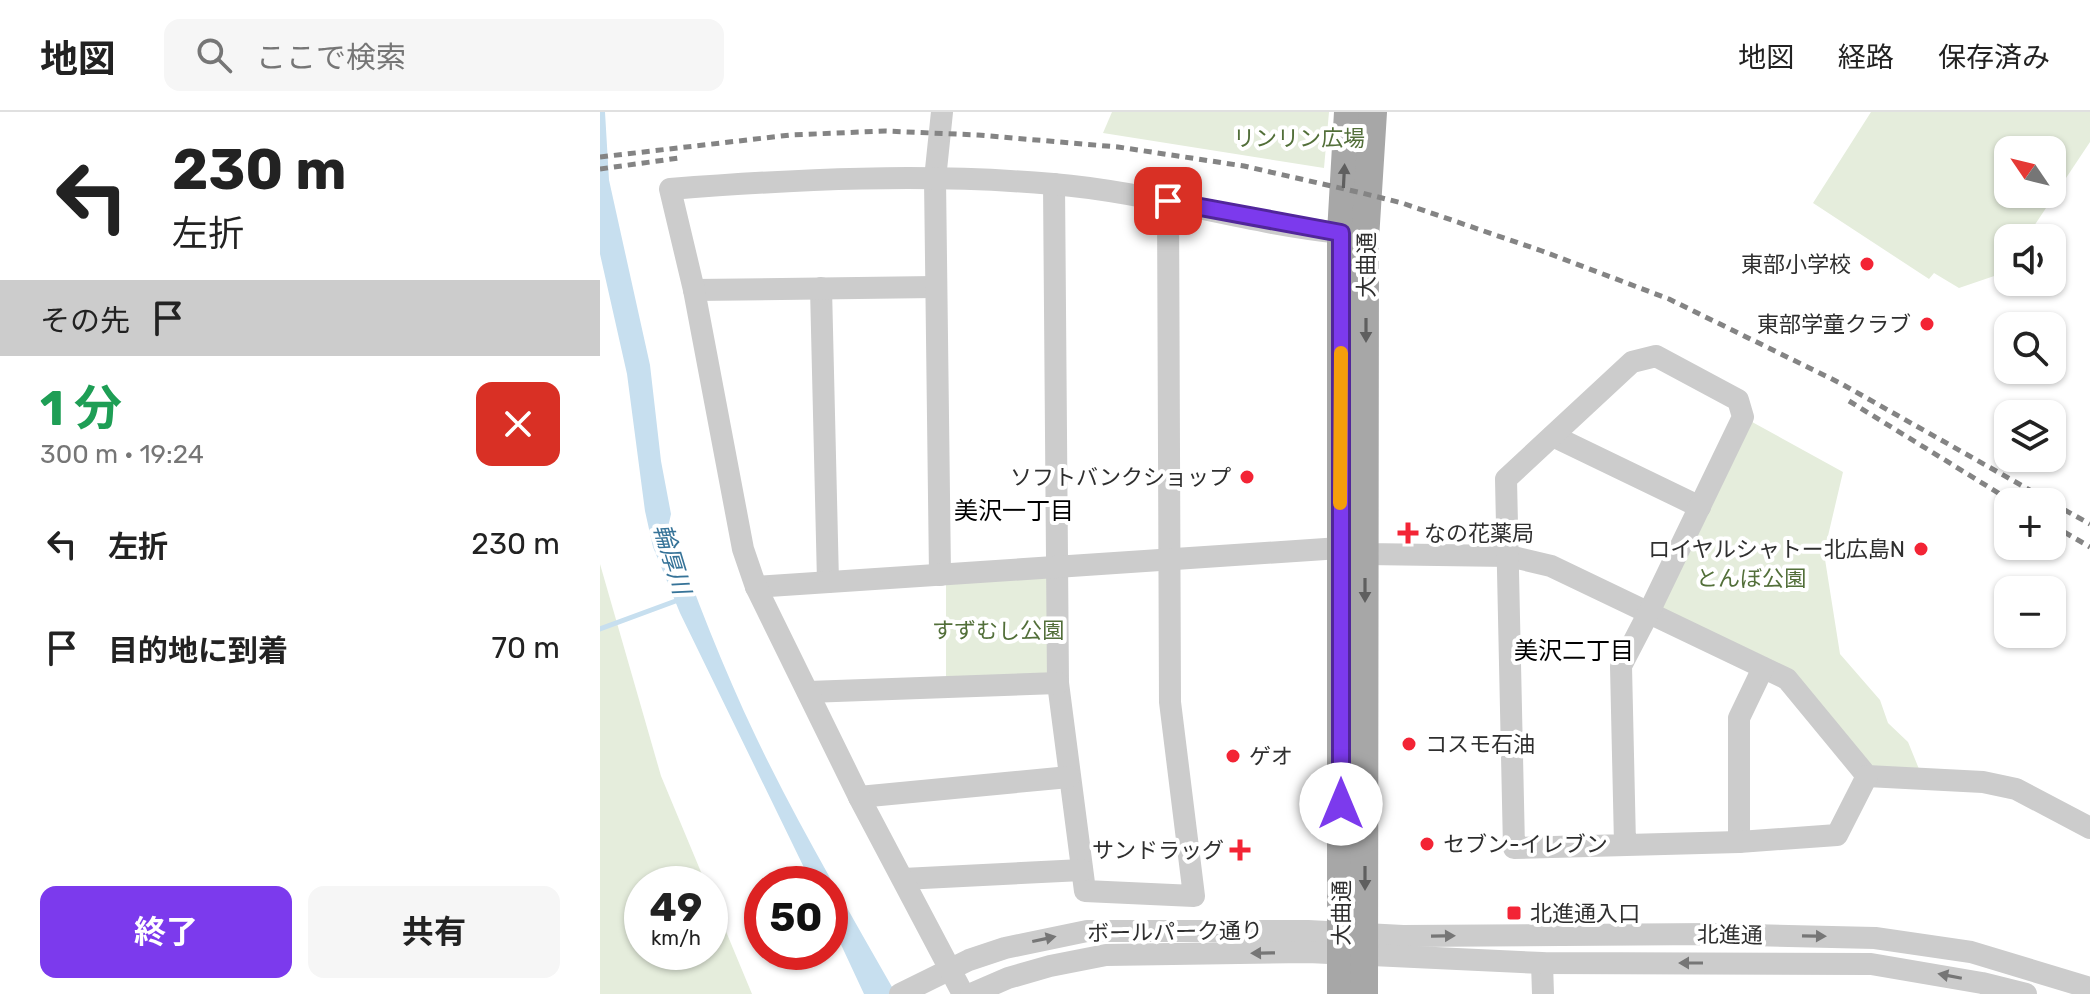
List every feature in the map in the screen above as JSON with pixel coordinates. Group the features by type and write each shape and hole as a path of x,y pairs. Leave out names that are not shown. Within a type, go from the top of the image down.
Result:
{"main road":[{"name":"大曲通","path":"1348,112 1341,233 1353,551 1353,944 1364,994"},
{"name":"大曲通","path":"1353,551 1373,112"},
{"name":"大曲通","path":"1341,994 1353,944"}],"street":[{"path":"940,575 935,179 942,112"},
{"path":"963,994 859,797 756,587 743,549 694,290 670,189 794,179 935,179 1054,184 1168,201 1341,233"},
{"path":"1054,184 1058,683 1085,891 1194,896 1170,702 1167,559 1168,201"},
{"path":"694,290 935,287"},
{"path":"821,288 828,582"},
{"path":"1625,844 1621,666 1743,417 1738,400 1656,356 1632,362 1506,479 1514,848 1739,842 1837,835 1867,776"},
{"path":"1553,436 1700,507"},
{"path":"756,587 1167,559 1353,551 1509,556 1551,566 1787,679 1867,776 1983,782 2016,789 2090,828"},
{"path":"1739,842 1739,718 1763,668"},
{"path":"808,692 1058,683"},
{"path":"859,797 1069,777"},
{"path":"903,879 1082,870"},
{"name":"ボールパーク通り","path":"900,994 969,960 1005,948 1087,931 1353,944"},
{"name":"北進通","path":"1353,944 1403,936 1711,934 1875,938 1971,952 2090,988"},
{"name":"ボールパーク通り","path":"979,991 1008,978 1050,966 1106,955 1353,944"},
{"name":"北進通","path":"1353,944 1401,958 1542,963 1871,964 1982,983 2026,994"},
{"path":"1542,963 1543,994"}],"green space":[{"name":"リンリン広場","path":"1112,112 1329,112 1324,168 1103,133"},
{"path":"1871,112 2090,112 2090,142 2066,178 2066,136 1994,136 1994,208 2046,208 2035,224 1994,224 1994,276 1959,288 1934,273 1929,279 1813,203"},
{"name":"とんぼ公園","path":"1743,417 1843,472 1824,553 1840,654 1880,700 1888,723 1908,742 1919,769 1867,776 1787,679 1648,614"},
{"path":"600,564 661,776 698,866 624,866 624,970 728,970 728,936 752,994 600,994"},
{"name":"すずむし公園","path":"1050,576 1051,677 946,682 946,583"}],"water":[{"name":"輪厚川","path":"600,112 605,112 609,180 650,365 661,461 671,514 669,523 732,685 772,770 824,866 803,866 680,613 653,547 645,511 627,374 600,254"},
{"path":"848,909 896,994 864,994 848,960"}],"waterway":[{"name":"輪厚川","path":"600,629 681,599"}],"railway":[{"path":"600,157 790,135 885,131 978,135 1118,147 1244,166 1362,193 1402,203 1542,251 1669,299 1840,383 2026,488"},
{"path":"600,169 679,158"},
{"path":"1849,401 1994,490"},
{"path":"2066,511 2090,524"},
{"path":"2066,533 2090,547"}],"slow traffic":[{"path":"1340,503 1341,353"}],"place":[{"name":"東部小学校","path":"1867,264"},
{"name":"東部学童クラブ","path":"1927,324"},
{"name":"ソフトバンクショップ","path":"1247,477"},
{"name":"なの花薬局","path":"1408,533"},
{"name":"ロイヤルシャトー北広島N","path":"1921,549"},
{"name":"コスモ石油","path":"1409,744"},
{"name":"ゲオ","path":"1233,756"},
{"name":"セブン-イレブン","path":"1427,844"},
{"name":"サンドラッグ","path":"1240,850"},
{"name":"北進通入口","path":"1514,913"}],"district":[{"name":"美沢一丁目","path":"1014,511"},
{"name":"美沢二丁目","path":"1574,651"}],"route":[{"path":"1168,201 1341,233 1341,804"}]}
